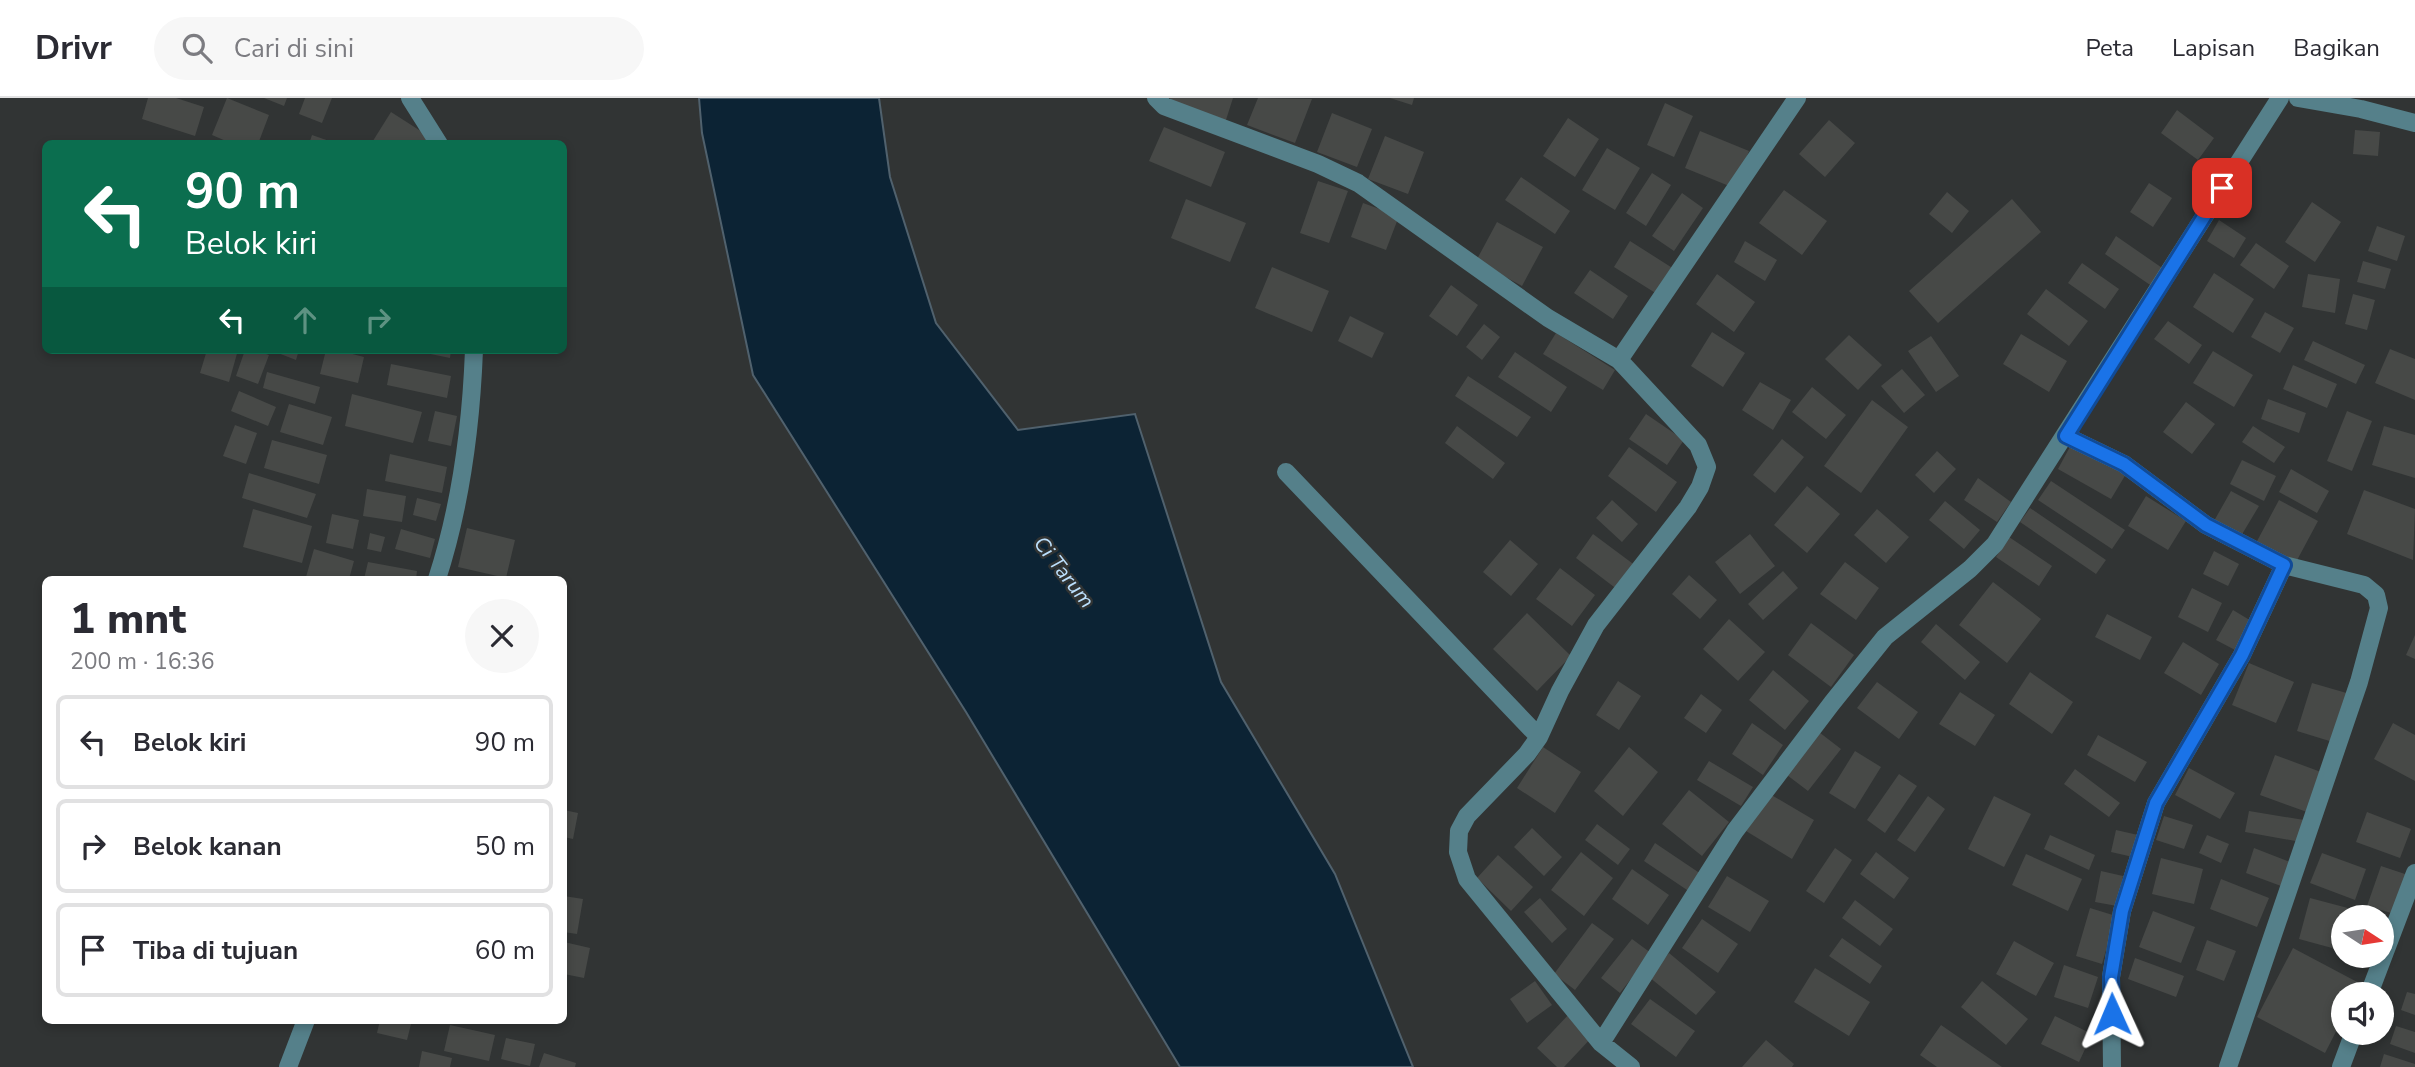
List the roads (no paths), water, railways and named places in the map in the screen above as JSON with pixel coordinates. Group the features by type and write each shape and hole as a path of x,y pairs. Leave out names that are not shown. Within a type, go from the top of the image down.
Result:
{"street":[{"path":"410,98 436,140"},
{"path":"1156,98 1164,106 1318,163 1358,183 1548,318 1619,360 1698,445 1707,467 1700,487 1688,507 1596,625 1560,691 1539,737 1520,763 1467,816 1459,831 1458,852 1467,879 1601,1042 1631,1067"},
{"path":"1619,360 1797,98"},
{"path":"1601,1042 1735,831 1832,703 1885,637 1970,569 1995,544 2280,98"},
{"path":"2298,98 2415,122"},
{"path":"438,576 461,485 474,354"},
{"path":"2066,436 2124,464 2206,525 2284,565 2364,585 2376,595 2379,608 2359,682 2228,1067"},
{"path":"1286,472 1539,737"},
{"path":"2112,1067 2113,964 2122,911 2152,814 2242,655 2284,565"},
{"path":"2374,982 2415,873"},
{"path":"288,1067 304,1024"},
{"path":"2341,1067 2349,1045"}],"water":[{"name":"Ci Tarum","path":"699,98 879,98 890,177 936,323 1018,430 1135,414 1221,682 1335,874 1413,1067 1180,1067 966,712 753,375 702,133"}]}
